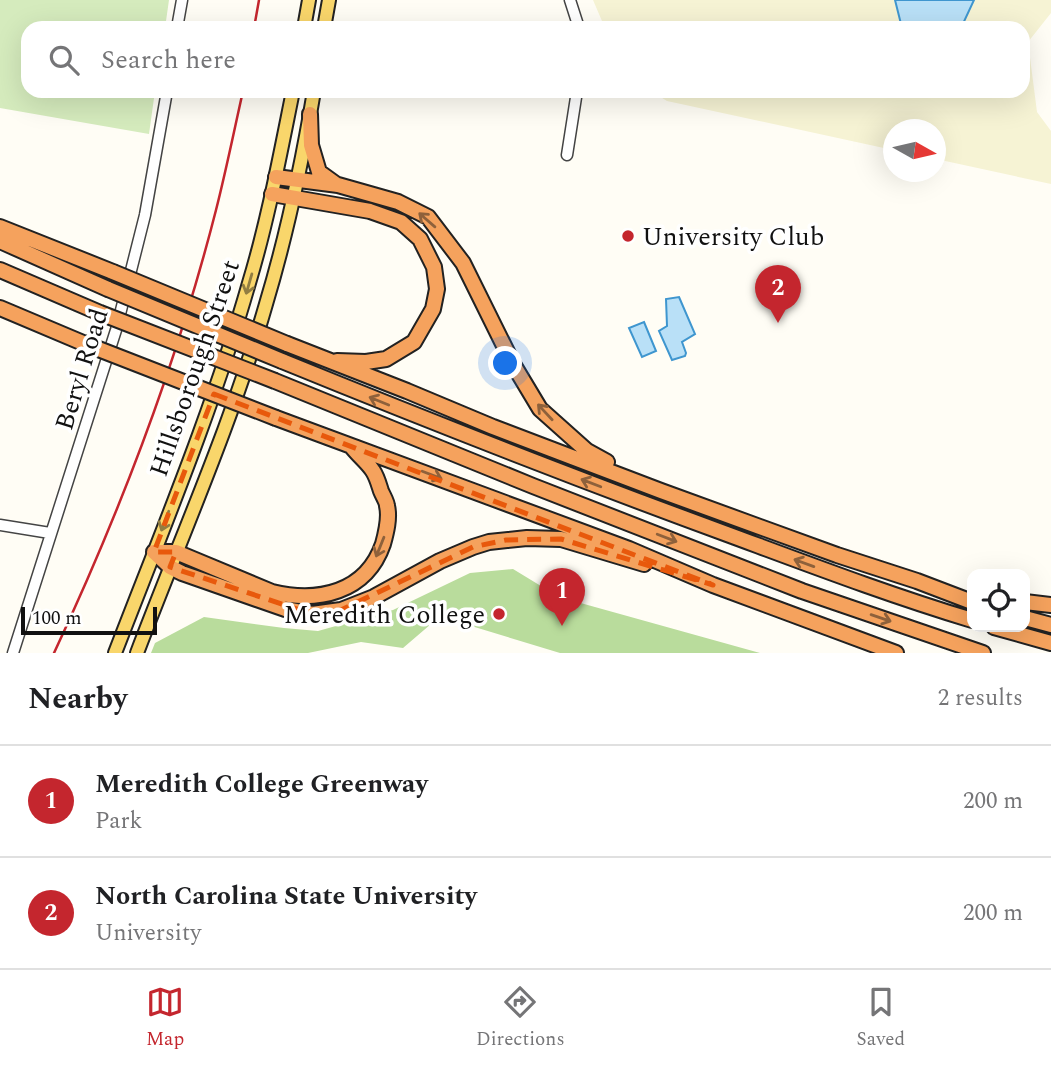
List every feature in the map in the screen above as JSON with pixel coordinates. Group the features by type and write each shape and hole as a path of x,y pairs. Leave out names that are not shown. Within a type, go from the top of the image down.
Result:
{"highway":[{"path":"310,114 311,145 319,172 338,186"},
{"path":"276,177 338,186 398,202 428,217 463,263 513,364 540,409 587,452 661,491"},
{"path":"272,194 370,211 401,222 420,239 434,267 437,289 433,309 414,342 386,359 366,362 325,360"},
{"path":"0,227 494,427 661,491 967,600"},
{"path":"0,241 108,289 407,412 668,513 868,586 967,618"},
{"path":"0,270 100,313 802,591 983,653"},
{"path":"0,308 276,418 629,549 713,585 891,652"},
{"path":"153,552 176,552 272,592 288,596 315,596 347,588 371,567 380,551 385,535 387,506 373,471 348,444"},
{"path":"153,552 170,567 205,582 285,609 312,614 341,611 374,597 440,561 473,547 506,540 561,540 713,585"},
{"path":"917,581 967,591"},
{"path":"1030,602 1051,604"},
{"path":"1030,619 1051,625"},
{"path":"1012,632 1051,643"}],"main road":[{"path":"305,21 309,0"},
{"path":"325,21 329,0"},
{"name":"Hillsborough Street","path":"115,653 219,380 250,282 276,177 292,98"},
{"name":"Hillsborough Street","path":"137,653 250,355 293,199 313,98"}],"street":[{"path":"178,21 182,0"},
{"path":"570,0 577,21"},
{"name":"Beryl Road","path":"13,653 116,330 145,217 166,98"},
{"path":"567,155 576,98"},
{"path":"0,525 50,533"}],"highlighted area":[{"path":"214,394 713,585 561,539 506,540 473,547 341,610 312,614 170,567 176,552 154,552"}],"shaded area":[{"path":"593,0 1051,0 1051,13 1030,39 1030,21 602,21"},
{"path":"1030,58 1037,112 1051,131 1051,184 946,161 946,119 883,119 883,148 662,98 1030,98"}],"green space":[{"path":"0,0 169,0 166,21 21,21 21,98 154,98 149,134 0,108"},
{"name":"Meredith College","path":"513,569 559,597 760,653 560,653 468,625 431,624 403,648 361,642 308,653 151,653 155,643 204,617 318,631 393,610 470,573"}],"water":[{"path":"895,0 974,0 964,21 900,21"},
{"path":"679,297 695,334 682,342 685,356 672,360 659,331 667,326 666,299"},
{"path":"644,322 656,351 642,357 629,328"}],"railway":[{"path":"255,21 259,0"},
{"path":"54,653 102,545 146,435 184,324 216,210 241,98"}],"place":[{"name":"University Club","path":"628,236"},
{"name":"North Carolina State University","path":"778,323"},
{"name":"Meredith College","path":"499,614"},
{"name":"Meredith College Greenway","path":"562,626"}]}
